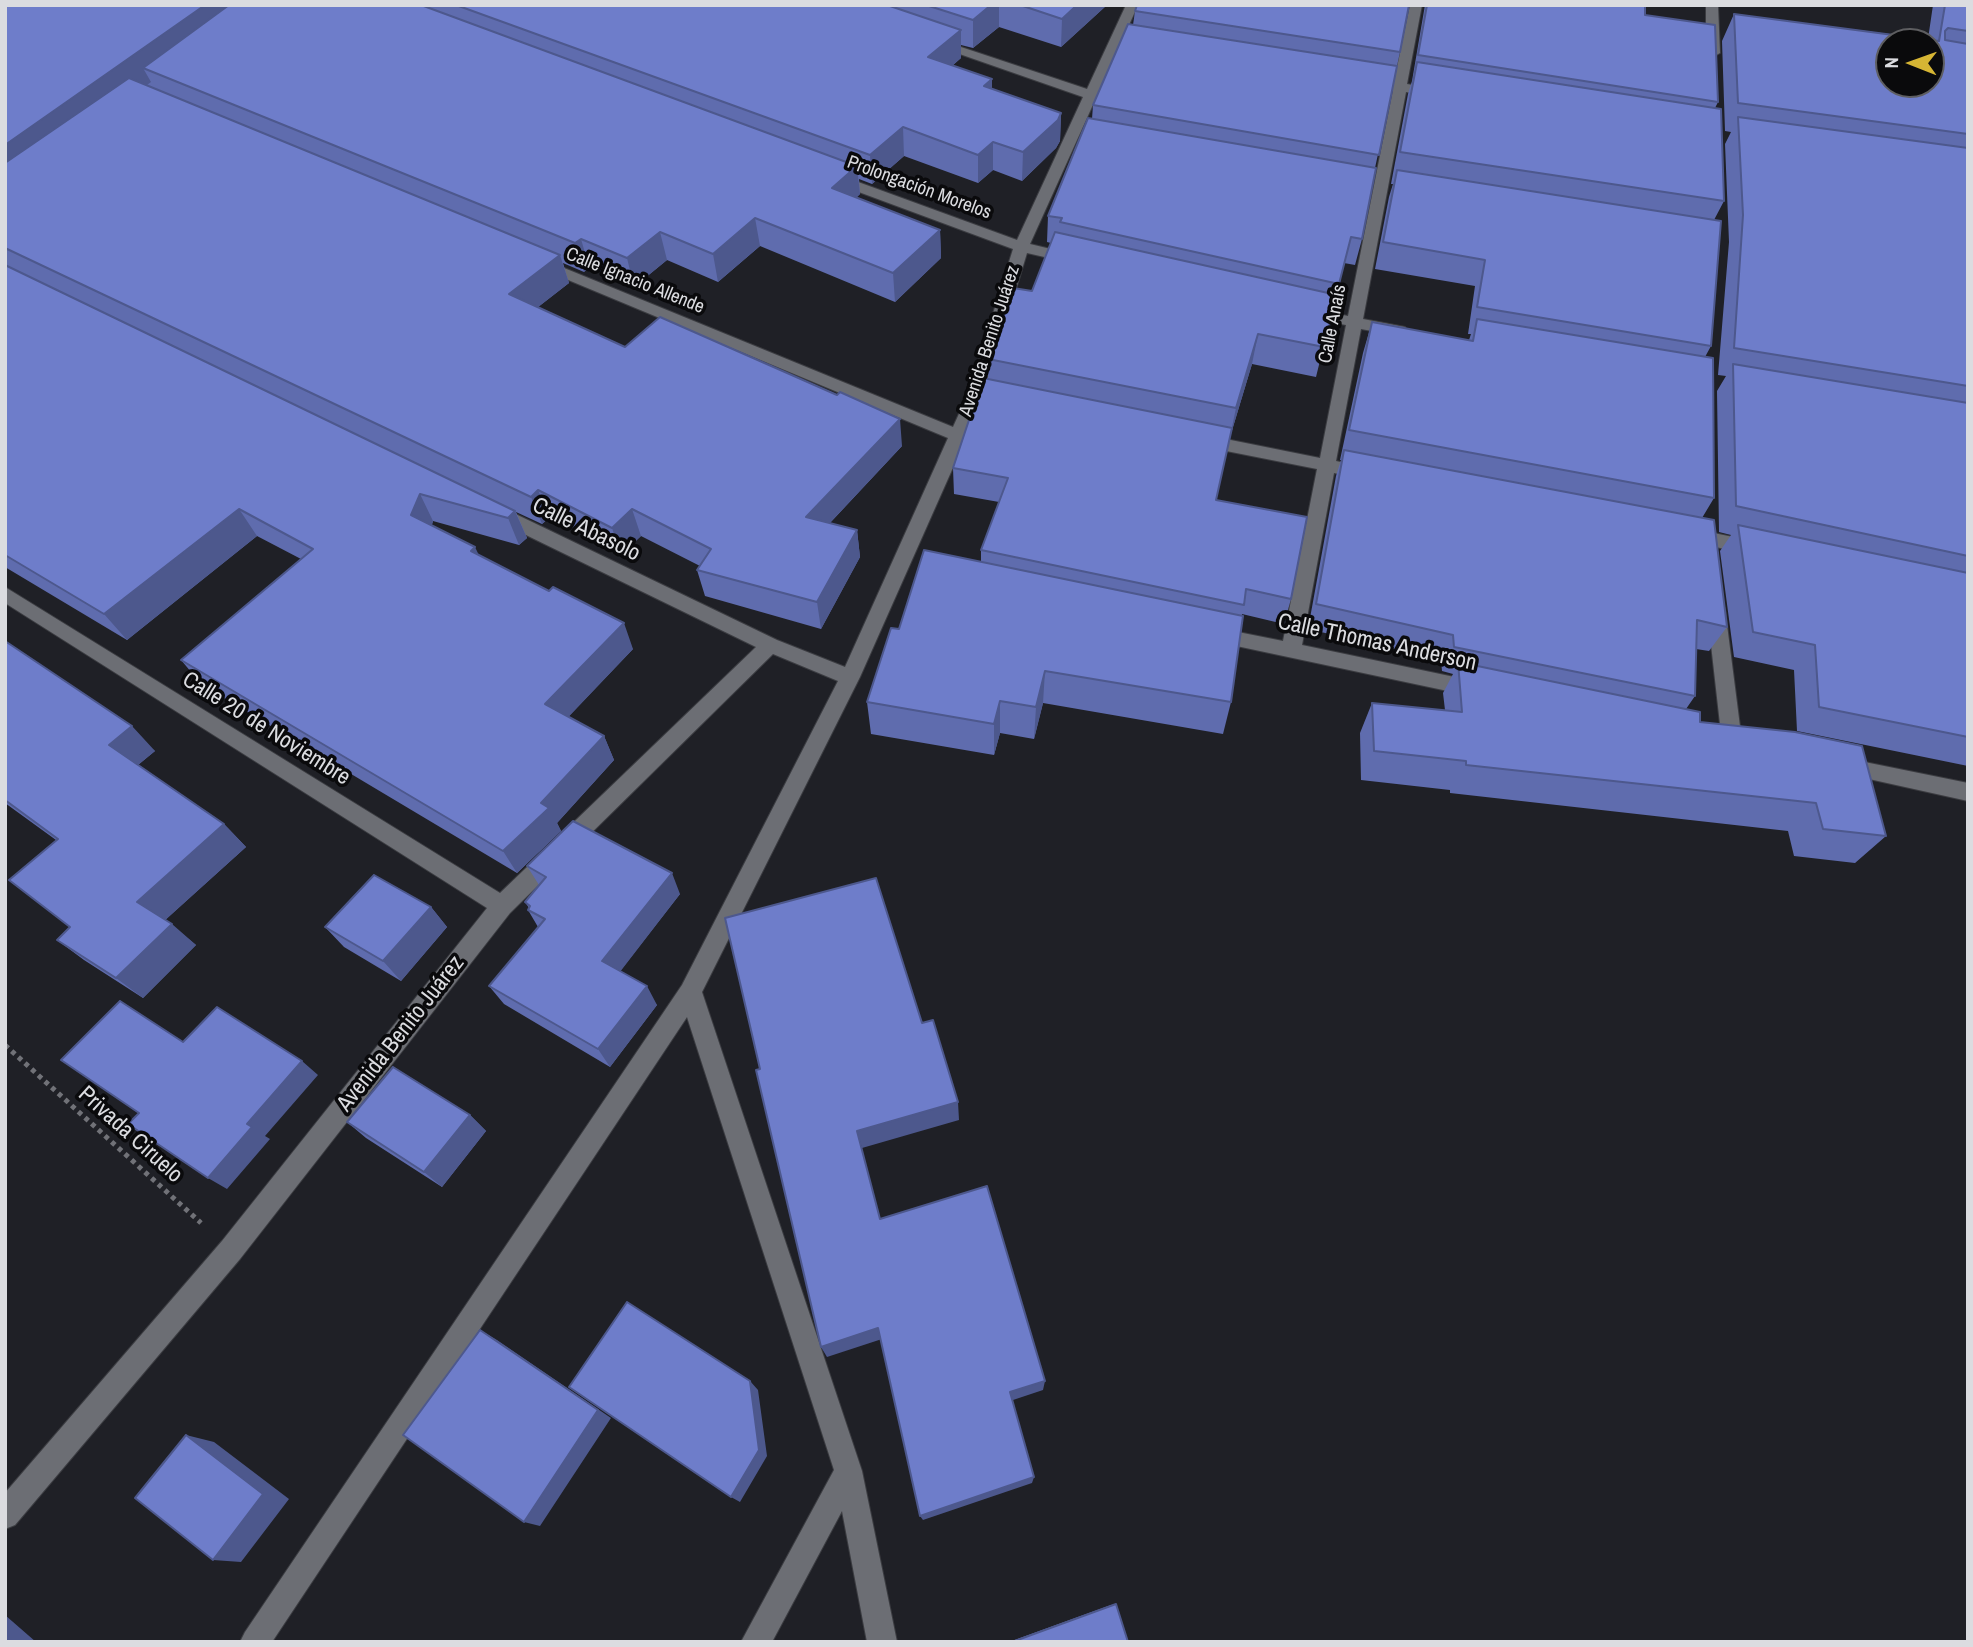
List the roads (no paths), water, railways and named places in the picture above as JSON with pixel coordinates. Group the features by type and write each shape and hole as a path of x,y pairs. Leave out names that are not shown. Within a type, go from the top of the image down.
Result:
{"street":[{"name":"Avenida Benito Juárez","path":"255,1642 691,992 906,570 958,436 983,396 1021,247 1081,136 1089,94 1123,42 1132,5"},
{"name":"Calle Anaís","path":"1291,650 1416,5"},
{"path":"1712,5 1714,73"},
{"path":"923,39 1089,94"},
{"path":"1346,78 1455,96"},
{"name":"Prolongación Morelos","path":"826,175 1021,247 1088,262"},
{"name":"Calle Ignacio Allende","path":"531,259 958,436"},
{"path":"1287,308 1422,335"},
{"path":"1179,435 1381,476"},
{"name":"Calle Abasolo","path":"482,505 770,645"},
{"path":"1667,531 1773,552"},
{"path":"1714,593 1732,742"},
{"name":"Calle 20 de Noviembre","path":"5,594 502,906"},
{"name":"Calle Thomas Anderson","path":"1196,630 1491,692"},
{"name":"Avenida Benito Juárez","path":"5,1515 231,1250 502,906 770,645"},
{"path":"770,645 850,677"},
{"path":"1823,762 1968,792"},
{"path":"691,992 848,1471 882,1642"},
{"path":"756,1642 848,1471"}]}
